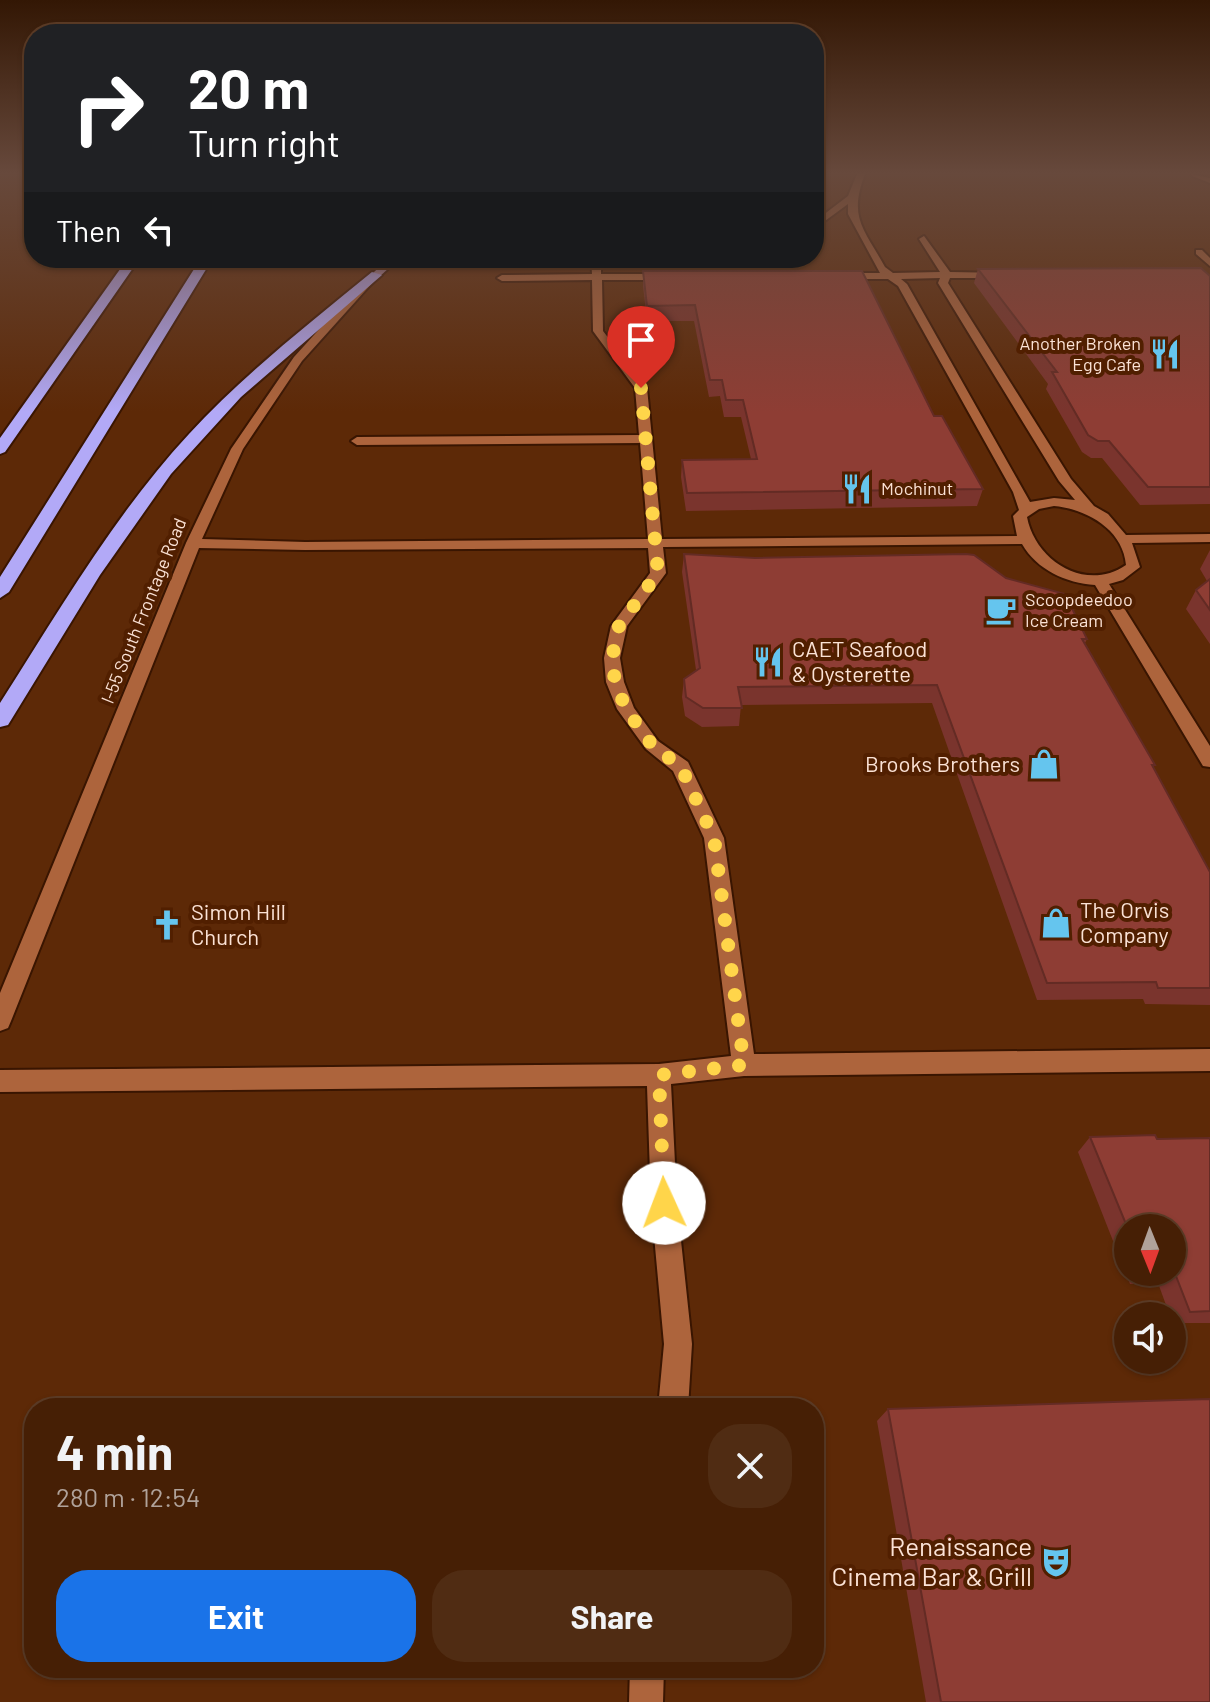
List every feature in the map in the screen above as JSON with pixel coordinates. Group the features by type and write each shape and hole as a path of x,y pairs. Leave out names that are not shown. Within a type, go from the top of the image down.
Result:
{"highway":[{"path":"0,449 127,268"},
{"path":"0,592 201,268"},
{"path":"0,720 132,514 193,437 273,361 376,275"}],"main road":[{"name":"I-55 South Frontage Road","path":"376,275 384,268"}],"street":[{"path":"873,253 881,269 902,284 1020,492 1025,509 1019,524 1038,556 1055,570 1099,580 1126,574 1133,567 1134,559 1111,521 1089,509 1054,502 1025,509"},
{"path":"933,253 946,274"},
{"path":"597,268 598,331 605,345 638,381 658,573 631,605 613,644 615,682 626,709 652,745 681,767 714,838 744,1065"},
{"path":"946,274 943,283 1066,481 1089,509"},
{"name":"I-55 South Frontage Road","path":"0,1021 193,543 237,449 261,409 298,359 376,275"},
{"path":"821,276 1021,275"},
{"path":"502,278 677,277"},
{"path":"357,441 645,439"},
{"path":"1122,539 1210,538"},
{"path":"193,543 305,546 1028,540"},
{"path":"1099,580 1210,761"},
{"path":"0,1081 659,1075 744,1065 1210,1060"},
{"path":"659,1075 664,1203 678,1344 674,1398"},
{"path":"646,1702 647,1678"}],"building":[{"path":"1201,268 1210,276 1210,487 1148,487 1109,441 1098,441 1088,435 1052,372 1057,372 978,269"},
{"path":"643,271 862,271 934,416 942,416 983,489 687,493 682,460 757,459 743,400 726,400 722,380 710,380 695,305 647,306"},
{"path":"684,554 755,558 966,554 974,555 1006,578 1065,594 1087,639 1082,639 1155,765 1152,765 1210,872 1210,988 1158,988 1156,982 1047,983 937,685 738,687 742,708 703,708 686,697 684,679 700,668"},
{"path":"1210,579 1210,610 1196,590"},
{"path":"1155,1135 1157,1139 1210,1138 1210,1311 1190,1312 1180,1286 1186,1286 1186,1214 1122,1214 1090,1137"},
{"name":"Renaissance Cinema Bar & Grill","path":"1210,1399 1210,1702 941,1702 888,1409"}],"place":[{"name":"Another Broken Egg Cafe","path":"1165,354"},
{"name":"Mochinut","path":"857,489"},
{"name":"Scoopdeedoo Ice Cream","path":"1001,610"},
{"name":"CAET Seafood & Oysterette","path":"768,662"},
{"name":"Brooks Brothers","path":"1044,764"},
{"name":"The Orvis Company","path":"1056,923"},
{"name":"Simon Hill Church","path":"167,925"},
{"name":"Renaissance Cinema Bar & Grill","path":"1056,1562"}],"route":[{"path":"641,388 658,573 631,605 619,626 612,658 615,682 626,709 652,745 681,767 714,838 744,1065 659,1075 664,1203"}]}
